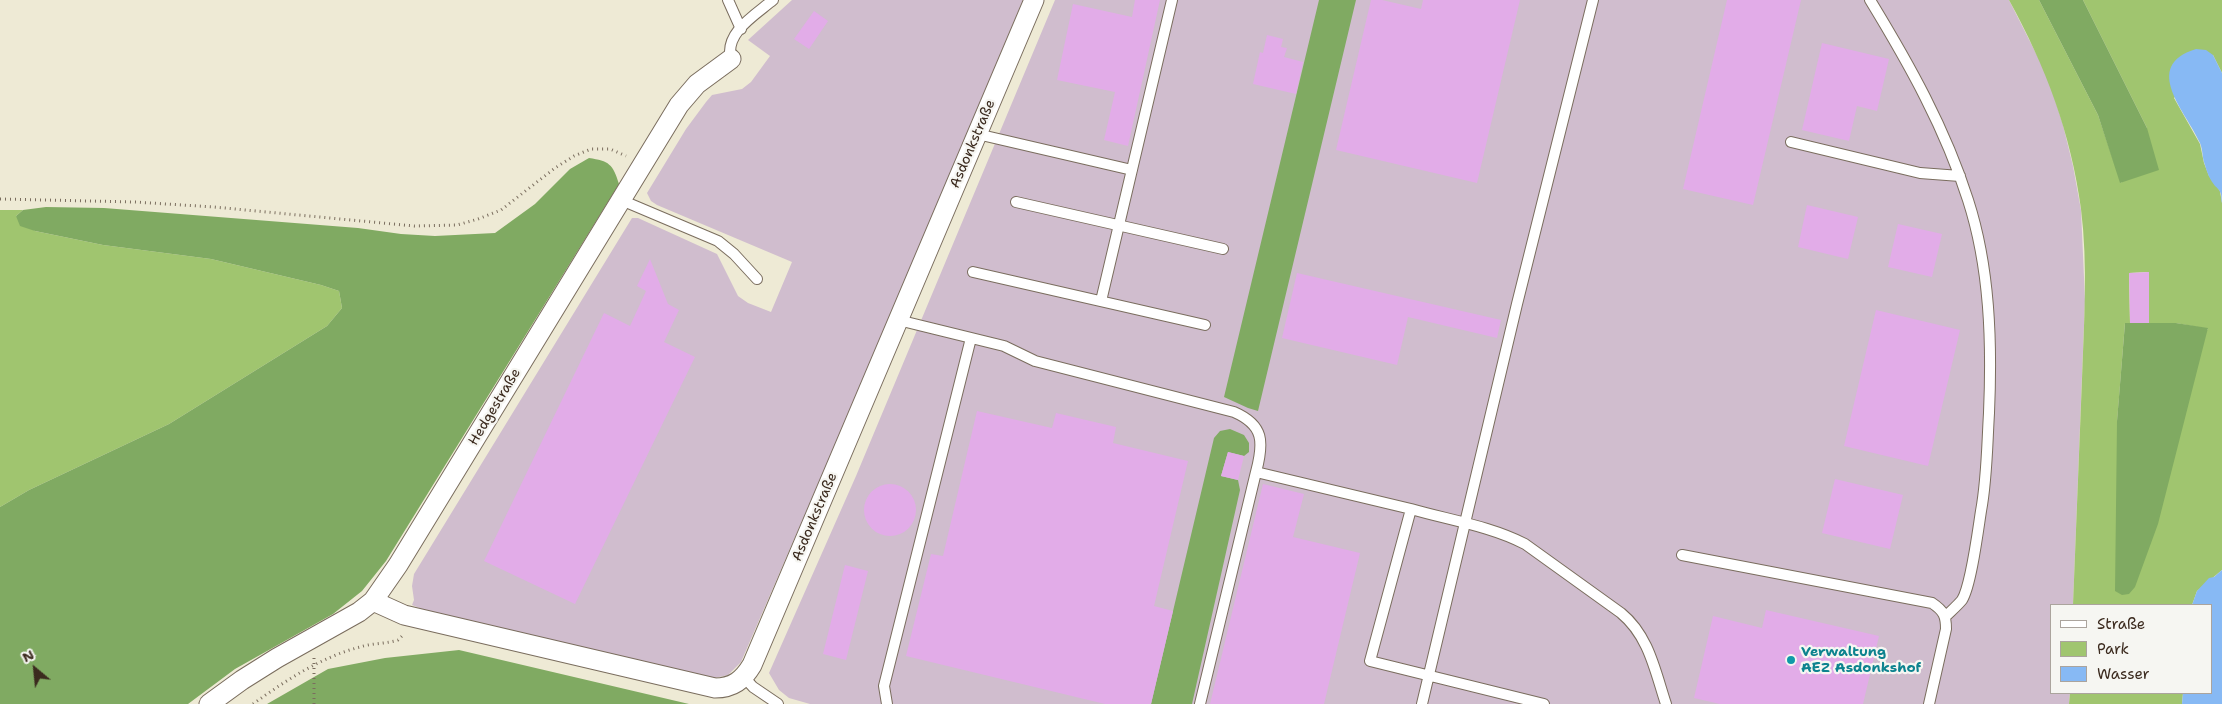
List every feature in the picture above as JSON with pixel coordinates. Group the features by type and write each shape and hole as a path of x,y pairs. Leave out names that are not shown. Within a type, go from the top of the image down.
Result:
{"street":[{"name":"Asdonkstraße","path":"744,677 752,665 1034,0"},
{"name":"Hedgestraße","path":"210,704 242,680 358,612 373,601 398,565 685,98 697,84 731,59"},
{"path":"373,601 408,616 715,688 732,686 744,677"}],"lane":[{"path":"728,0 741,29"},
{"path":"731,59 729,51 731,43 741,29 773,0"},
{"path":"1101,301 1172,0"},
{"path":"1422,704 1517,304 1593,0"},
{"path":"1870,0 1901,50 1929,102 1960,176 1982,261 1989,313 1990,384 1986,482 1972,565 1962,599 1946,616"},
{"path":"977,134 1132,170"},
{"path":"1791,142 1920,173 1960,176"},
{"path":"621,200 718,241 734,254 757,278"},
{"path":"1016,202 1223,249"},
{"path":"972,272 1205,325"},
{"path":"898,320 1012,349 1035,361 1234,412 1254,424 1260,434 1261,456 1200,704"},
{"path":"886,704 884,686 971,338"},
{"path":"1256,472 1497,531 1525,544 1632,622 1641,634 1648,650 1666,704"},
{"path":"1411,509 1370,661 1544,704"},
{"path":"1682,555 1918,600 1941,609 1946,616 1946,629 1929,704"},
{"path":"744,677 753,687 778,704"}],"path":[{"path":"0,199 135,202 214,207 414,226 457,225 501,210 555,168 574,156 591,149 610,148 643,164"},
{"path":"253,704 288,680 314,666 360,646 398,640 404,633 408,616"},
{"path":"313,639 314,704"}],"shaded area":[{"path":"792,0 1023,0 873,357 741,662 728,675 715,678 429,612 412,605 414,600 412,586 414,574 632,218 638,218 717,254 738,296 748,303 771,312 792,262 657,205 651,201 647,193 686,129 712,95 742,89 751,82 770,56 748,40"},
{"path":"1055,0 2009,0 2048,77 2063,125 2081,210 2085,300 2073,604 2050,604 2050,694 2070,694 2069,704 810,704 789,698 779,690 769,673 856,476"}],"green space":[{"path":"1319,0 1356,0 1258,411 1224,397"},
{"path":"2009,0 2039,0 2098,115 2121,183 2147,128 2083,0 2222,0 2222,73 2213,55 2174,98 2200,144 2204,163 2209,176 2220,191 2222,203 2222,570 2197,591 2192,604 2073,604 2084,315 2083,230 2077,181 2064,128 2034,50","holes":["2148,272 2149,323 2176,323 2208,329 2117,422 2125,323 2130,323 2129,273"]},
{"path":"2039,0 2083,0 2147,128 2159,170 2120,183 2098,115"},
{"path":"589,158 606,162 615,172 619,184 386,561 362,591 333,614 235,669 188,704 0,704 0,507 29,490 169,424 327,326 342,308 339,291 321,285 211,259 103,245 35,231 20,226 16,216 23,210 46,207 104,208 358,228 401,234 435,236 495,233 535,204 570,169"},
{"path":"0,210 23,210 16,216 35,231 103,245 211,259 321,285 339,291 342,308 327,326 169,424 29,490 0,507"},
{"path":"2125,323 2176,323 2208,328 2158,524 2135,587 2129,594 2122,595 2115,591 2117,421"},
{"path":"1230,429 1244,435 1249,443 1249,452 1244,456 1228,452 1221,476 1238,480 1240,490 1192,704 1151,704 1214,438 1220,431"},
{"path":"459,650 689,704 267,704 328,669 385,658"},
{"path":"2070,694 2183,694 2182,704 2069,704"}],"water":[{"path":"2196,49 2206,50 2213,55 2222,73 2222,203 2221,193 2207,171 2200,143 2178,105 2169,78 2171,67 2180,57"},
{"path":"2222,570 2222,704 2182,704 2183,694 2212,694 2212,604 2192,604 2197,591 2209,578 2214,577"}],"building":[{"path":"1135,0 1160,0 1128,146 1104,140 1115,92 1057,80 1073,4 1132,17"},
{"path":"1371,0 1382,0 1421,9 1423,0 1520,0 1477,183 1336,150"},
{"path":"1727,0 1801,0 1753,205 1683,189"},
{"path":"814,11 828,21 809,49 794,39"},
{"path":"1267,35 1283,39 1281,47 1287,48 1284,57 1303,62 1296,94 1253,84 1260,52 1263,53"},
{"path":"1822,43 1889,59 1877,111 1857,106 1849,141 1802,130"},
{"path":"1807,205 1858,217 1848,259 1798,247"},
{"path":"1898,224 1942,234 1932,277 1888,267"},
{"path":"650,259 668,304 679,310 664,342 695,357 575,604 484,561 604,313 630,326 646,291 637,286"},
{"path":"2149,272 2149,323 2130,323 2129,273"},
{"path":"1297,273 1501,320 1497,338 1408,317 1397,365 1282,338"},
{"path":"1876,310 1960,330 1928,466 1844,446"},
{"path":"977,411 1052,428 1056,413 1116,427 1113,443 1188,461 1154,606 1173,611 1151,704 1105,704 906,656 931,554 943,556"},
{"path":"1228,452 1244,456 1238,480 1221,476"},
{"path":"1835,479 1903,495 1890,549 1822,533"},
{"path":"890,484 900,486 908,492 914,500 916,510 914,520 908,528 900,534 890,536 880,534 872,528 866,520 864,510 866,500 872,492 880,486"},
{"path":"1263,484 1304,494 1293,537 1360,553 1324,704 1210,704"},
{"path":"845,565 868,571 846,660 823,654"},
{"name":"Verwaltung AEZ Asdonkshof","path":"1766,610 1879,636 1863,704 1720,704 1694,698 1713,616 1762,628"}],"place":[{"name":"Verwaltung AEZ Asdonkshof","path":"1791,660"}]}
